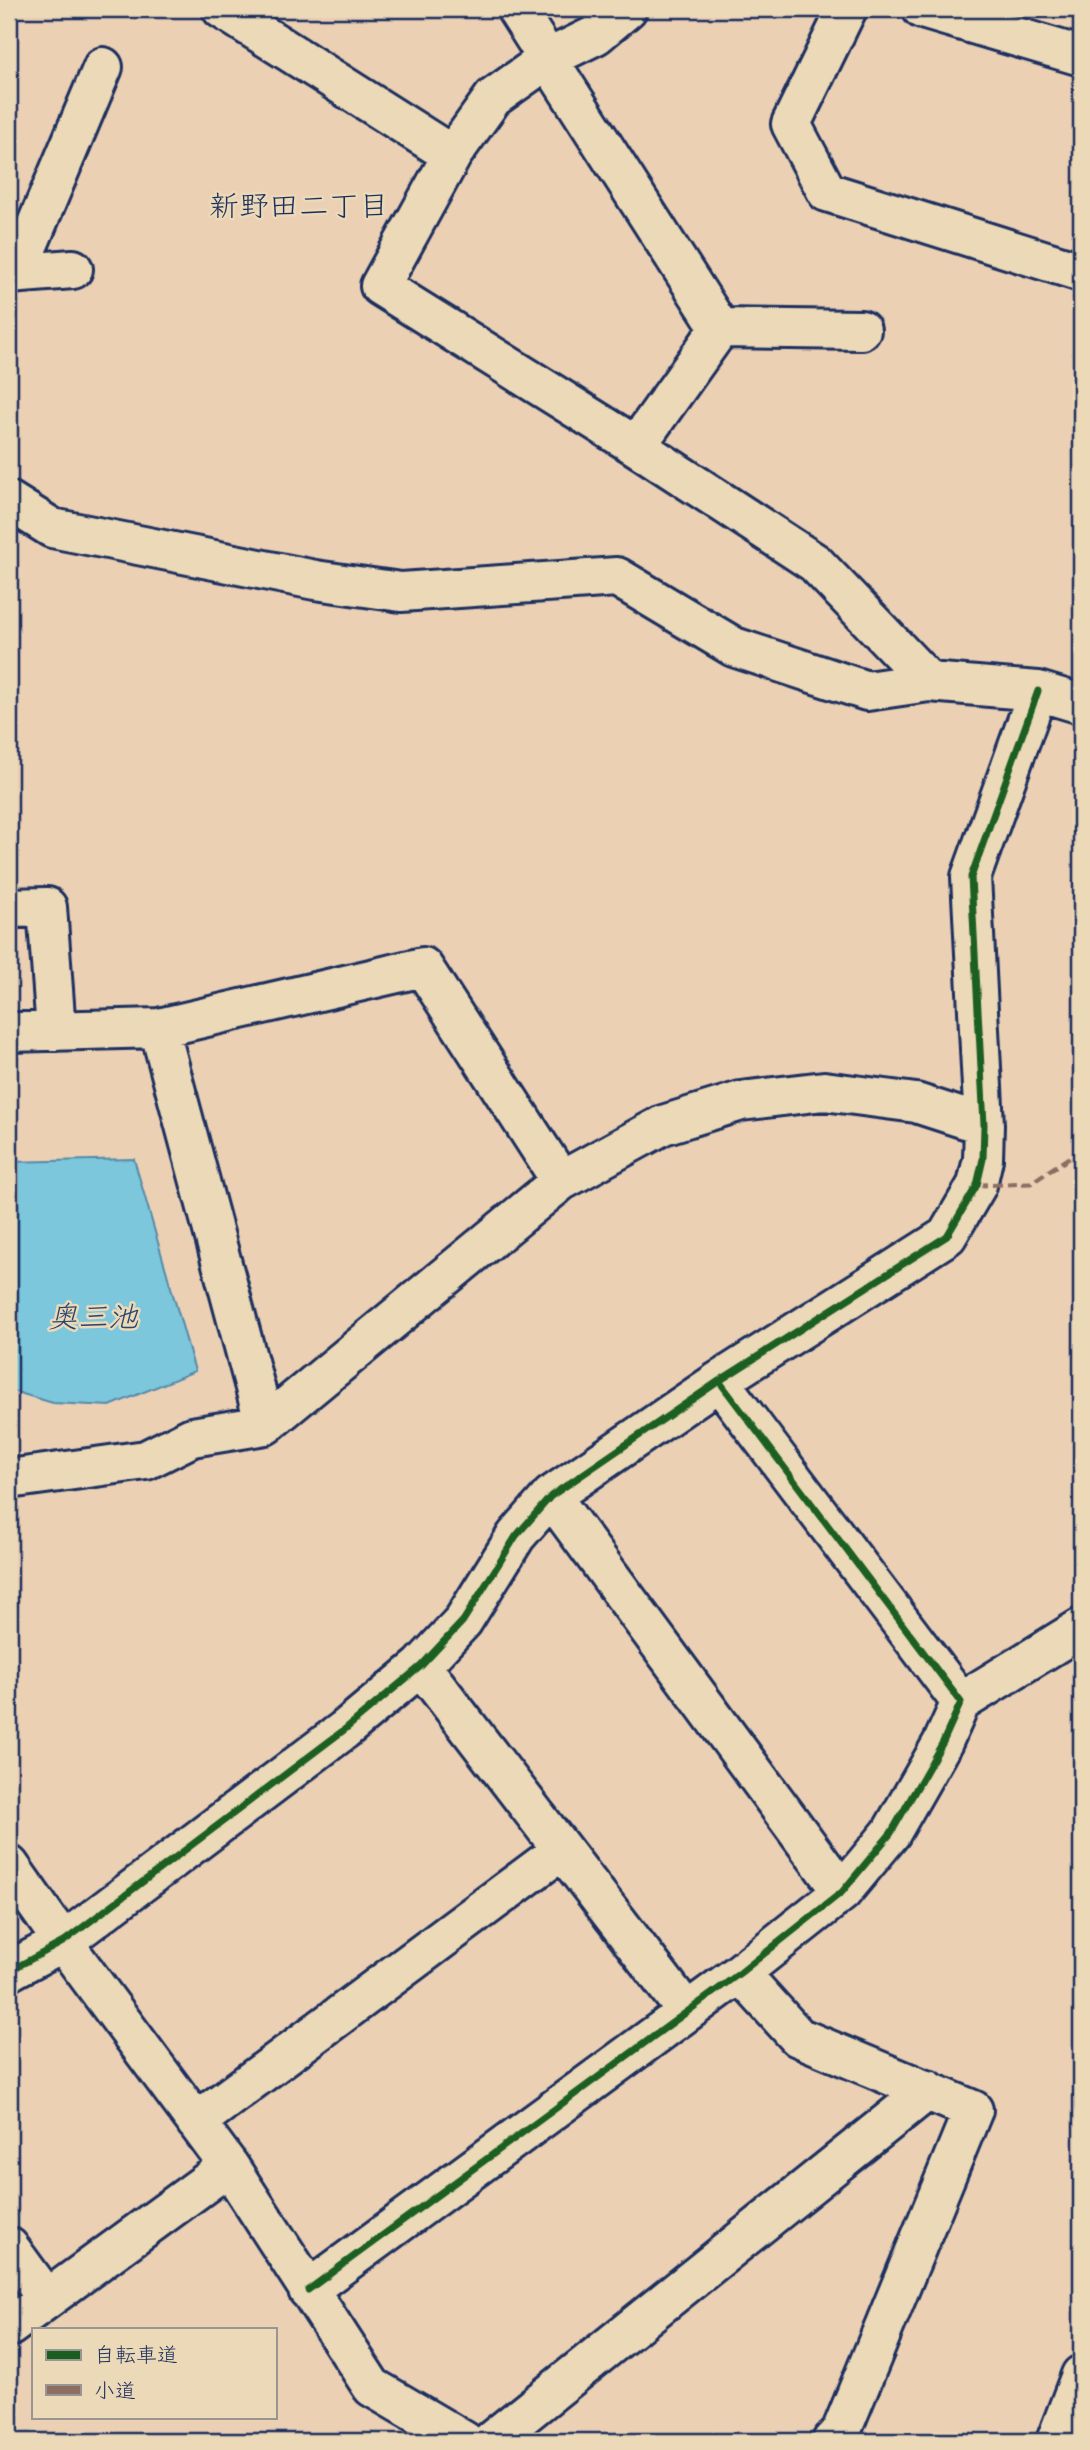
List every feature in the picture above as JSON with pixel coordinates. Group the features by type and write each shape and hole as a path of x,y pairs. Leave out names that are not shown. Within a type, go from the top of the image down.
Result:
{"street":[{"path":"222,9 452,155"},
{"path":"516,9 720,328"},
{"path":"626,9 596,35 549,58 493,98 452,155 380,286 636,446 815,563 929,682"},
{"path":"847,9 791,124 827,192 1081,272"},
{"path":"922,9 1081,56"},
{"path":"73,269 13,274 103,67"},
{"path":"636,446 720,328"},
{"path":"720,328 861,330"},
{"path":"9,501 52,528 315,580 401,592 617,577 734,647 867,691 929,682 1038,691 1081,704"},
{"path":"9,1971 63,1942 344,1730 421,1666 463,1621 516,1536 551,1496 719,1381 947,1236 977,1185 983,1159 984,1125 971,877 1038,691"},
{"path":"9,908 47,907 56,1031"},
{"path":"9,1032 159,1028 423,967 561,1181"},
{"path":"159,1028 265,1425"},
{"path":"9,1479 146,1460 192,1437 265,1425 561,1181 663,1125 741,1101 824,1091 916,1103 984,1125"},
{"path":"719,1381 961,1702"},
{"path":"551,1496 842,1892"},
{"path":"308,2290 740,1973 842,1892 891,1833 943,1742 961,1702 1081,1628"},
{"path":"421,1666 687,2012"},
{"path":"196,2122 562,1850"},
{"path":"9,1865 229,2166 372,2388 464,2441"},
{"path":"740,1973 798,2037 973,2110 841,2432 832,2441"},
{"path":"491,2441 928,2090"},
{"path":"9,2327 229,2166"},
{"path":"9,2247 47,2299"},
{"path":"1056,2441 1081,2375"}],"water":[{"name":"奥三池","path":"134,1159 195,1371 110,1406 53,1403 9,1390 9,1162"}],"marked path":[{"path":"977,1185 1031,1183 1081,1150"}],"cycle path":[{"path":"9,1971 63,1942 344,1730 421,1666 463,1621 516,1536 551,1496 719,1381 947,1236 977,1185 983,1159 984,1125 971,877 1038,691"},
{"path":"308,2290 740,1973 842,1892 891,1833 943,1742 961,1702 719,1381"}],"district":[{"name":"新野田二丁目","path":"299,209"}]}
